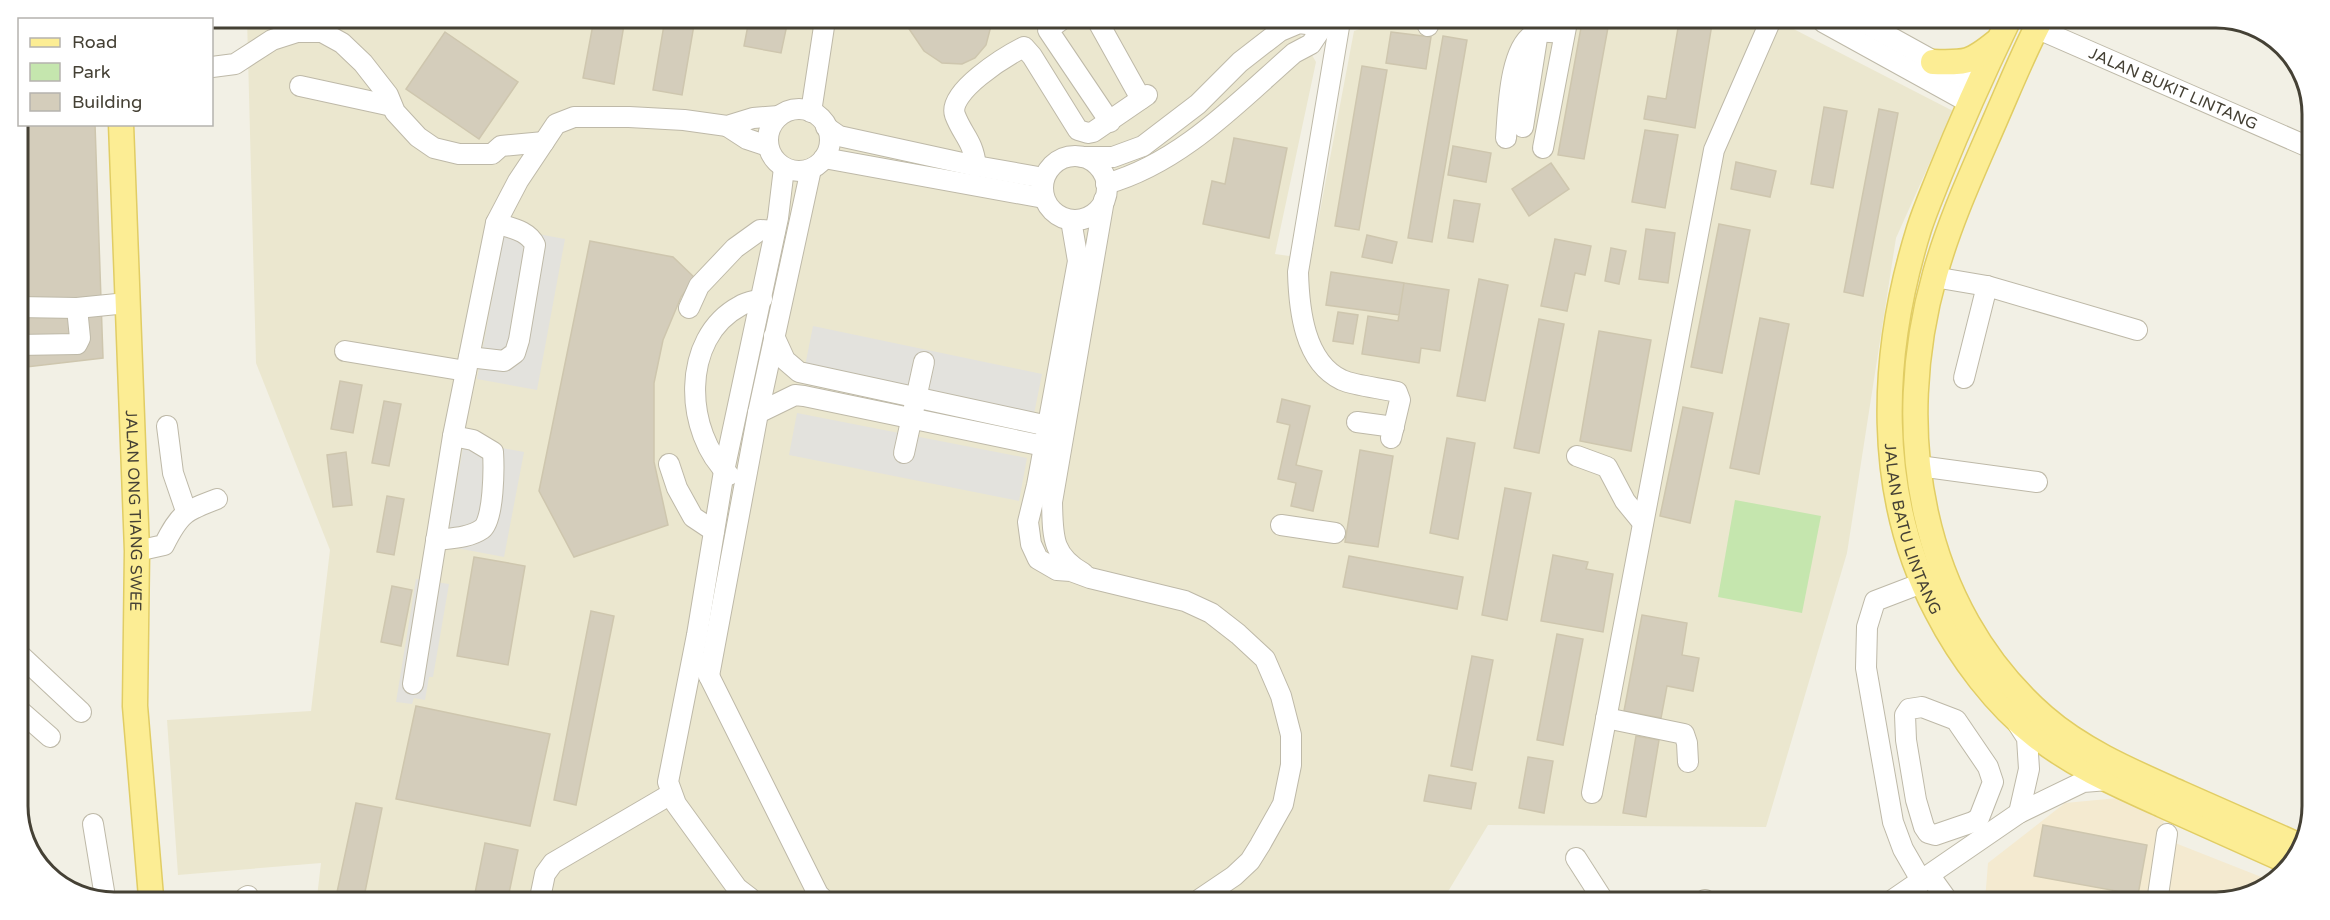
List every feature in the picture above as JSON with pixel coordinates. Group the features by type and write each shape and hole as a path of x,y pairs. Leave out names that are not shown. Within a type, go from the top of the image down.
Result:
{"main road":[{"name":"JALAN BATU LINTANG","path":"2036,28 1967,184 1934,277 1919,354 1916,402 1919,466 1930,536 1945,580 1986,654 2009,683 2045,717 2072,737 2126,769 2292,843"},
{"path":"1933,62 1963,63 1980,55 2003,31"},
{"name":"JALAN BATU LINTANG","path":"2003,31 1920,227 1895,333 1890,382 1889,439 1896,502 1910,555 1946,629 1969,666 2035,736 2073,762 2108,780 2283,859"},
{"path":"1967,184 1977,96 1997,91 2025,54"},
{"name":"JALAN ONG TIANG SWEE","path":"121,126 137,551 136,728 151,892"}],"street":[{"path":"812,112 823,28"},
{"path":"976,166 975,149 954,114 954,104 960,93 997,63 1050,28"},
{"path":"1056,28 1110,122"},
{"path":"1024,47 1078,130 1093,132 1144,97 1102,28"},
{"path":"1286,28 1240,62 1198,104 1143,146 1113,157 1070,157 1059,160 1050,168 1044,188 1054,213 1071,220 1079,220 1094,214 1105,192 1180,150 1328,28"},
{"path":"1332,28 1298,272 1298,296 1302,325 1324,367 1343,380 1397,392 1400,400 1392,433 1357,422"},
{"path":"1506,138 1510,95 1521,46 1538,32 1560,28"},
{"path":"1543,148 1565,28"},
{"path":"1592,793 1714,150 1767,28"},
{"path":"1836,28 1977,96"},
{"path":"1874,28 1933,62 1977,96"},
{"name":"JALAN BUKIT LINTANG","path":"2042,28 2301,142"},
{"path":"213,67 235,64 272,40 297,32 322,32 342,43 363,63 388,95 395,112 418,137 434,148 459,154 492,154 501,146 544,142"},
{"path":"1523,127 1538,32"},
{"path":"819,51 804,88 772,125 768,135 771,154 784,168 802,171 817,163 1044,188"},
{"path":"300,86 392,106"},
{"path":"413,684 453,436 496,223 518,181 556,124 574,117 673,119 727,126 753,118 804,110 812,112 826,127 839,136 976,166 1044,188"},
{"path":"727,126 747,139 768,146"},
{"path":"709,676 774,336 817,163 830,143 826,127"},
{"path":"1082,157 1098,167 1105,192 1052,502 1053,539 1057,548 1061,556 1073,568 1090,578"},
{"path":"742,892 676,804 668,782 697,635 724,471 775,231 784,168"},
{"path":"1071,220 1078,261 1028,522 1031,544 1038,559 1057,570 1071,571 1090,578 1185,600 1211,613 1238,633 1265,659 1281,696 1291,735 1291,765 1283,804 1250,861 1211,892"},
{"path":"345,351 468,364 504,361 515,353 535,245 531,237 496,223"},
{"path":"689,308 699,286 735,248 760,230 775,231"},
{"path":"1934,277 1986,286 2137,330"},
{"path":"1964,378 1986,286"},
{"path":"746,480 733,478 724,471 710,450 699,424 695,393 697,370 704,345 719,323 740,305 762,299"},
{"path":"28,307 77,308 127,303"},
{"path":"28,345 77,344 80,338 77,308"},
{"path":"774,336 785,360 799,372 1048,426"},
{"path":"904,453 924,362"},
{"path":"758,413 795,395 1044,446"},
{"path":"167,426 173,473 186,511"},
{"path":"436,540 466,536 486,526 494,482 493,452 473,440 453,436"},
{"path":"1577,456 1606,467 1625,501 1643,523"},
{"path":"669,464 677,488 693,517 714,531"},
{"path":"1919,466 2037,482"},
{"path":"137,551 164,545 177,520 186,511 217,499"},
{"path":"1281,525 1335,533"},
{"path":"1922,583 1875,601 1867,627 1866,668 1893,822 1903,849 1939,892"},
{"path":"697,635 709,676 812,892"},
{"path":"29,663 81,712"},
{"path":"1922,707 1956,720 1988,766 1993,782 1979,818 1942,834 1928,833 1916,800 1906,740 1905,715 1909,709 1922,707"},
{"path":"2011,713 2027,738 2029,770 2019,813"},
{"path":"1606,718 1684,734 1688,762"},
{"path":"29,719 50,737"},
{"path":"1905,892 2019,813 2083,782 2108,780"},
{"path":"1993,782 2025,792"},
{"path":"541,892 545,874 553,863 671,794"},
{"path":"93,824 104,891"},
{"path":"2158,892 2167,834"},
{"path":"1576,858 1598,892"}],"shaded area":[{"path":"247,28 1296,28 1316,62 1275,254 1311,259 1354,31 1363,28 1792,28 1953,111 1896,238 1847,553 1766,827 1488,825 1448,892 318,892 321,863 178,875 167,720 311,711 330,550 256,363"},
{"path":"505,228 565,239 537,390 477,379"},
{"path":"813,326 1042,374 1034,414 805,366"},
{"path":"797,413 1027,458 1019,501 789,455"},
{"path":"464,441 524,452 504,557 446,546"},
{"path":"416,579 449,584 433,677 429,677 425,700 414,698 412,704 396,702"},
{"path":"2118,798 2166,811 2160,837 2262,877 2243,887 2215,892 1986,892 1988,863 2065,803"}],"green space":[{"path":"1735,500 1821,516 1802,613 1718,597"}],"building":[{"path":"592,28 623,28 614,84 583,78"},
{"path":"663,28 693,28 682,95 653,90"},
{"path":"747,28 786,28 781,53 744,46"},
{"path":"908,28 990,28 986,45 975,58 962,64 942,63 924,51"},
{"path":"1581,28 1608,28 1584,159 1558,155"},
{"path":"1678,28 1711,28 1695,128 1644,119 1648,96 1666,99"},
{"path":"445,32 518,82 479,139 406,89"},
{"path":"1391,32 1431,37 1426,69 1386,63"},
{"path":"1443,36 1467,40 1432,242 1408,238"},
{"path":"1362,66 1387,70 1359,230 1335,226"},
{"path":"1824,107 1847,111 1833,188 1811,184"},
{"path":"1879,109 1898,113 1863,296 1844,292"},
{"path":"28,126 95,126 103,358 28,367"},
{"path":"1645,130 1678,135 1665,208 1632,202"},
{"path":"1234,138 1287,148 1269,238 1203,224 1212,181 1225,184"},
{"path":"1453,146 1491,153 1486,182 1448,175"},
{"path":"1736,162 1776,171 1770,197 1731,189"},
{"path":"1551,163 1569,189 1529,216 1512,189"},
{"path":"1454,200 1480,204 1473,242 1448,238"},
{"path":"1719,224 1750,230 1722,373 1691,367"},
{"path":"1646,229 1675,233 1668,283 1639,279"},
{"path":"1367,235 1397,242 1392,263 1362,257"},
{"path":"1555,239 1591,246 1585,275 1575,273 1567,311 1541,306"},
{"path":"590,241 673,257 695,278 681,297 663,340 654,383 654,462 668,525 574,557 539,491"},
{"path":"1611,248 1626,251 1619,284 1605,281"},
{"path":"1331,272 1404,283 1399,315 1326,305"},
{"path":"1479,279 1508,285 1485,401 1457,396"},
{"path":"1404,283 1449,290 1440,351 1421,348 1419,363 1362,354 1368,316 1398,321"},
{"path":"1338,312 1358,315 1353,344 1333,341"},
{"path":"1760,318 1789,324 1759,474 1730,468"},
{"path":"1539,319 1564,324 1539,453 1514,448"},
{"path":"1599,331 1651,340 1631,451 1580,441"},
{"path":"340,381 362,385 353,433 331,429"},
{"path":"1282,399 1310,406 1296,465 1322,471 1313,511 1291,506 1296,483 1278,479 1290,425 1277,422"},
{"path":"384,401 401,404 389,466 372,463"},
{"path":"1683,407 1713,413 1690,523 1660,516"},
{"path":"1447,438 1475,443 1458,539 1430,533"},
{"path":"1360,450 1393,456 1378,547 1345,542"},
{"path":"346,452 352,505 333,507 327,455"},
{"path":"1505,488 1531,493 1507,620 1482,615"},
{"path":"387,496 404,499 394,555 377,552"},
{"path":"1553,555 1588,562 1586,569 1613,574 1603,632 1541,621"},
{"path":"1349,556 1463,577 1457,609 1343,587"},
{"path":"474,557 525,566 508,665 457,656"},
{"path":"392,586 412,590 401,646 381,642"},
{"path":"591,611 614,616 576,805 554,800"},
{"path":"1642,615 1687,623 1682,655 1699,658 1693,691 1667,686 1661,718 1624,711"},
{"path":"1557,634 1583,639 1563,745 1537,740"},
{"path":"1472,656 1493,660 1472,770 1451,766"},
{"path":"416,706 550,734 530,826 396,799"},
{"path":"1636,736 1659,740 1646,817 1623,813"},
{"path":"1528,757 1553,761 1544,813 1519,808"},
{"path":"1429,775 1476,783 1471,809 1424,801"},
{"path":"356,803 382,808 365,892 337,892"},
{"path":"2043,825 2147,845 2139,892 2122,892 2034,876"},
{"path":"485,843 518,850 509,892 475,892"}]}
